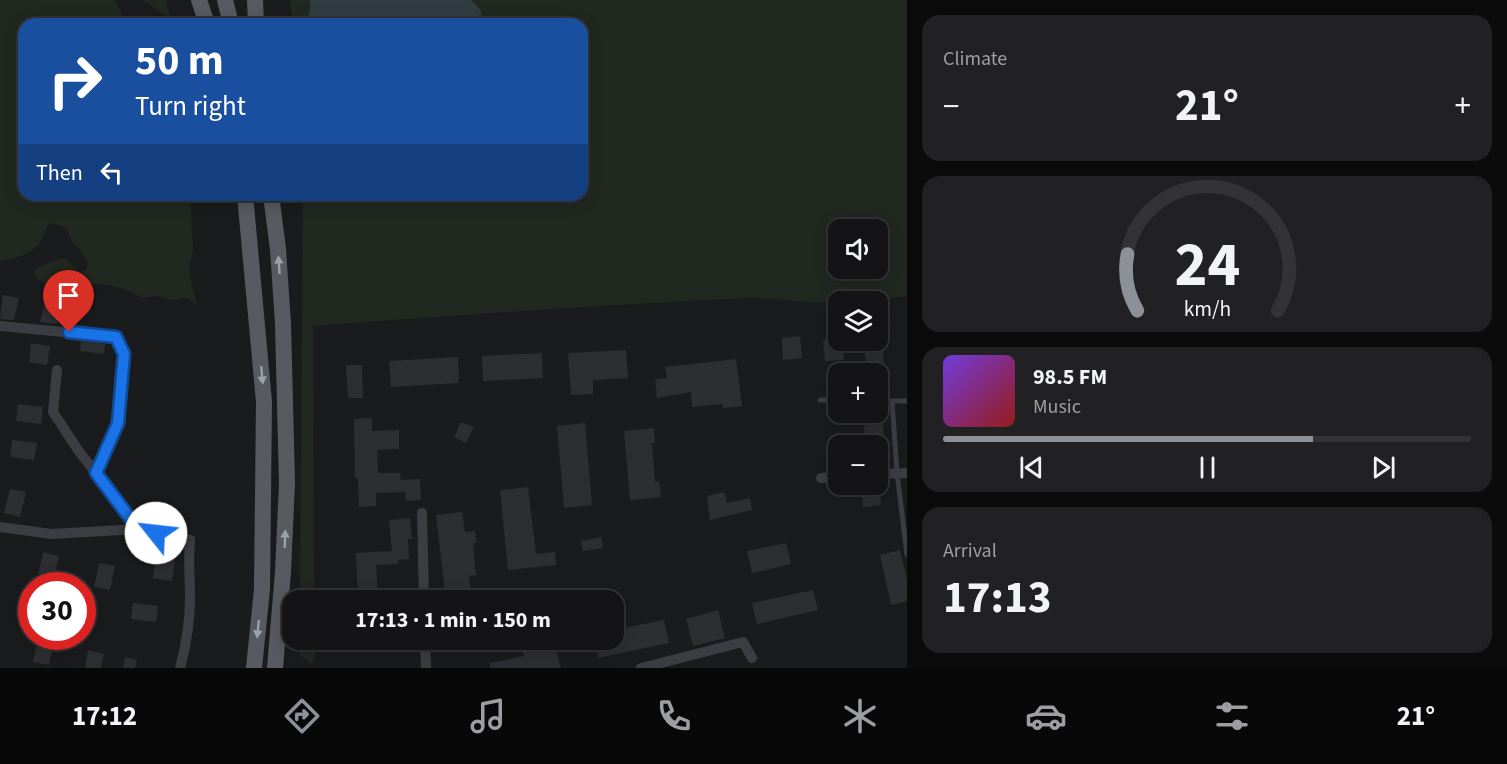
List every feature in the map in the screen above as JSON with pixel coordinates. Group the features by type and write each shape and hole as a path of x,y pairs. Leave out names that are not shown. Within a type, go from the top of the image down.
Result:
{"main road":[{"path":"199,0 205,18"},
{"path":"225,0 230,18"},
{"path":"255,0 256,18"},
{"path":"246,201 264,402 262,589 254,668"},
{"path":"272,201 278,249 283,324 287,483 284,572 275,668"}],"street":[{"path":"0,326 116,337"},
{"path":"57,370 53,412 139,530"},
{"path":"821,478 828,478"},
{"path":"422,513 424,590"},
{"path":"0,527 51,534 139,530 190,540 190,601 184,654 180,668"},
{"path":"641,668 743,642 752,658"},
{"path":"425,650 426,668"}],"lane":[{"path":"96,473 118,423 124,354 116,337"},
{"path":"820,400 828,400"},
{"path":"888,401 907,401"},
{"path":"892,401 902,473 907,555"}],"shaded area":[{"path":"0,0 115,0 123,18 18,18 18,201 190,201 193,250 189,272 197,305 187,298 171,300 157,296 143,298 125,289 104,284 66,285 52,288 38,279 34,273 37,267 63,258 80,272 86,269 88,263 72,242 67,229 55,223 48,225 37,247 16,258 0,260"},
{"path":"143,0 166,0 170,18"},
{"path":"290,0 907,0 907,296 888,298 888,291 828,291 828,302 745,298 529,310 313,326 314,590 300,590 303,201 588,201 588,18 292,18"},
{"path":"310,0 471,0 479,8 481,16 480,18 308,18"},
{"path":"299,650 315,650 315,658 312,664 299,655"}],"building":[{"path":"3,295 19,298 14,320 0,319"},
{"path":"46,299 62,302 57,324 40,322"},
{"path":"800,336 802,358 783,360 782,338"},
{"path":"828,339 828,351 843,351 844,360 825,361 823,340"},
{"path":"81,341 105,344 104,354 80,351"},
{"path":"31,343 50,346 47,365 29,362"},
{"path":"626,350 628,378 593,380 593,394 571,395 568,353"},
{"path":"865,351 883,351 884,362 866,363"},
{"path":"542,353 543,378 483,381 482,356"},
{"path":"458,357 459,383 391,387 389,361"},
{"path":"736,359 742,406 723,408 722,404 692,407 691,392 657,398 655,379 667,378 665,367"},
{"path":"346,365 362,365 363,398 348,398"},
{"path":"18,404 43,407 41,424 16,421"},
{"path":"372,418 372,431 399,430 399,449 377,450 378,473 400,473 401,480 420,479 421,500 406,501 405,492 376,493 376,506 359,507 358,478 355,478 354,419"},
{"path":"461,422 474,427 466,443 454,437"},
{"path":"585,423 592,505 564,508 557,426"},
{"path":"864,423 883,423 884,435 865,435"},
{"path":"654,428 655,443 652,443 655,482 659,481 661,497 630,500 624,431"},
{"path":"12,440 37,443 34,460 10,457"},
{"path":"528,487 536,554 555,552 556,565 508,570 500,490"},
{"path":"10,489 26,492 20,517 4,513"},
{"path":"724,492 727,503 750,498 752,510 710,520 707,496"},
{"path":"862,495 881,495 881,505 863,507"},
{"path":"462,512 465,532 475,531 476,543 473,543 476,575 469,576 471,590 445,590 436,515"},
{"path":"410,518 412,539 408,539 409,559 398,560 398,564 376,565 377,590 358,590 356,553 392,551 389,520"},
{"path":"601,537 603,548 583,551 581,541"},
{"path":"158,543 177,546 172,581 153,578"},
{"path":"786,543 791,564 752,573 747,551"},
{"path":"900,550 907,579 907,601 891,605 880,555"},
{"path":"43,552 59,556 55,572 39,572"},
{"path":"99,563 115,566 110,590 96,587"},
{"path":"813,590 818,610 757,624 752,603"},
{"path":"133,603 158,606 156,622 131,619"},
{"path":"718,610 725,638 693,646 686,619"},
{"path":"664,620 669,643 598,658 596,650 624,650 624,628"},
{"path":"35,650 52,650 49,665 33,662"},
{"path":"88,650 104,654 101,668 85,668"},
{"path":"522,650 556,650 561,668 490,668 490,663 524,656"},
{"path":"125,657 137,660 135,668 123,668"}],"route":[{"path":"69,332 116,337 124,354 118,423 96,473 139,530 156,533"}]}
